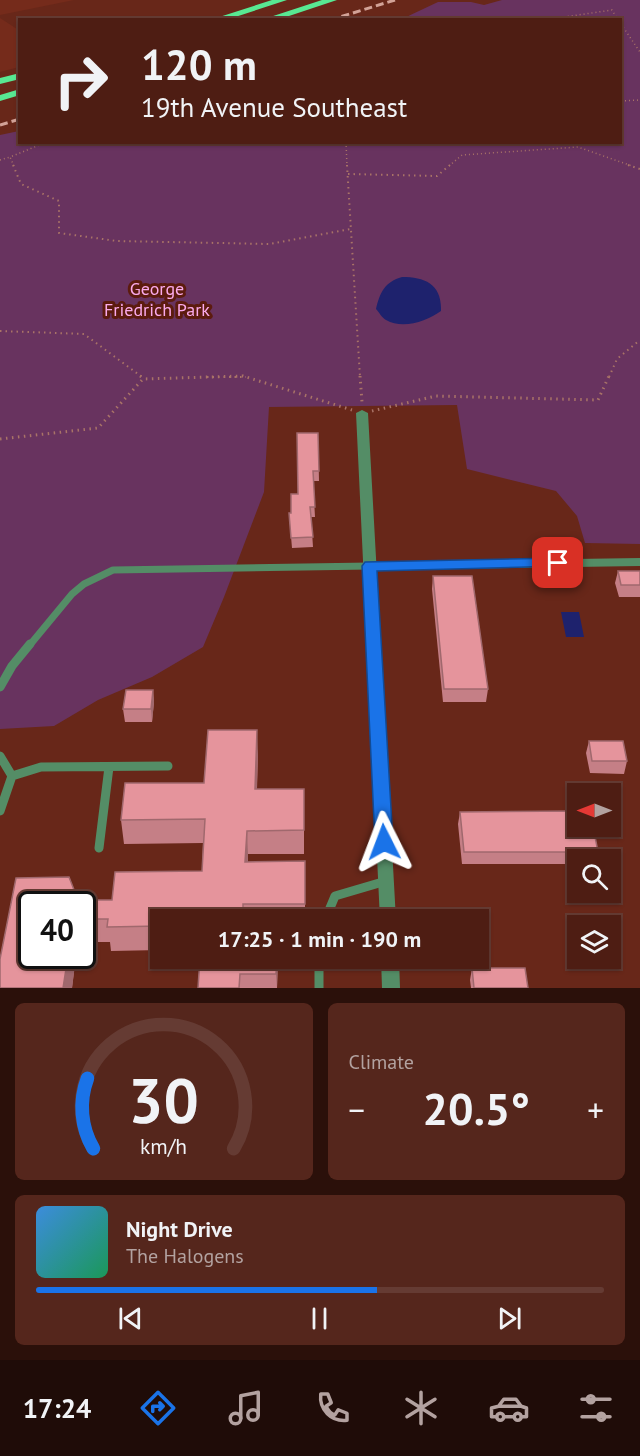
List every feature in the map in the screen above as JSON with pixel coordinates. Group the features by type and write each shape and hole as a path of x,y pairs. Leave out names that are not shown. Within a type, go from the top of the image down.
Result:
{"highway":[{"path":"221,18 282,0"},
{"path":"273,18 332,0"},
{"path":"1,81 18,77"},
{"path":"0,98 18,93"}],"street":[{"path":"362,413 387,909"},
{"path":"370,566 640,562"},
{"path":"391,969 392,988"}],"lane":[{"path":"0,687 12,666 72,594 84,584 113,570 370,566"},
{"path":"0,756 12,776 0,811"},
{"path":"12,776 41,767 168,766"},
{"path":"99,848 109,767"},
{"path":"330,909 335,896 386,881"},
{"path":"319,969 319,988"}],"path":[{"path":"558,18 612,10 617,18"},
{"path":"622,25 640,52"},
{"path":"622,101 640,100"},
{"path":"0,160 42,144"},
{"path":"346,144 362,413"},
{"path":"348,174 438,176 462,154 578,145 640,169"},
{"path":"10,157 21,184 58,201 59,233 117,241 269,244 351,229"},
{"path":"0,331 84,334 143,379 243,376 362,413 436,396 598,400 617,359 640,340"},
{"path":"0,439 98,428 143,379"}],"shaded area":[{"path":"0,0 74,0 0,15"},
{"path":"0,18 18,30 18,67 0,72"},
{"path":"402,277 425,281 435,288 439,294 441,311 415,323 400,324 385,319 376,309 379,298 387,285"},
{"path":"561,612 579,612 584,637 566,637"}],"green space":[{"name":"George Friedrich Park","path":"502,0 640,0 640,544 585,543 577,516 556,491 467,469 457,405 269,407 264,492 203,647 152,677 98,700 54,726 0,729 0,135 18,131 18,144 622,144 622,18 404,18 438,2 471,2 484,5"}],"building":[{"path":"297,433 318,433 319,471 313,471 315,507 310,507 313,537 291,538 289,513 291,513 291,494 298,494"},
{"path":"618,571 640,571 640,585 621,585"},
{"path":"433,576 472,576 488,689 444,689"},
{"path":"126,690 153,690 151,709 123,709"},
{"path":"208,730 257,730 255,789 304,789 304,830 247,831 245,862 305,861 305,904 243,904 243,909 150,909 150,926 107,927 108,919 96,919 96,900 112,900 115,872 202,871 205,819 121,820 125,783 204,783"},
{"path":"589,741 623,741 627,761 592,761"},
{"path":"567,811 567,837 595,837 597,849 567,849 567,852 464,852 460,812"},
{"path":"69,877 74,891 18,891 18,969 66,969 63,988 0,988 0,959 16,878"},
{"path":"525,968 528,988 474,988 472,969"},
{"path":"199,969 276,969 276,974 240,974 239,988 198,988"}],"railway":[{"path":"336,18 395,0"},
{"path":"0,125 18,120"}],"route":[{"path":"384,842 370,566 558,563"}]}
